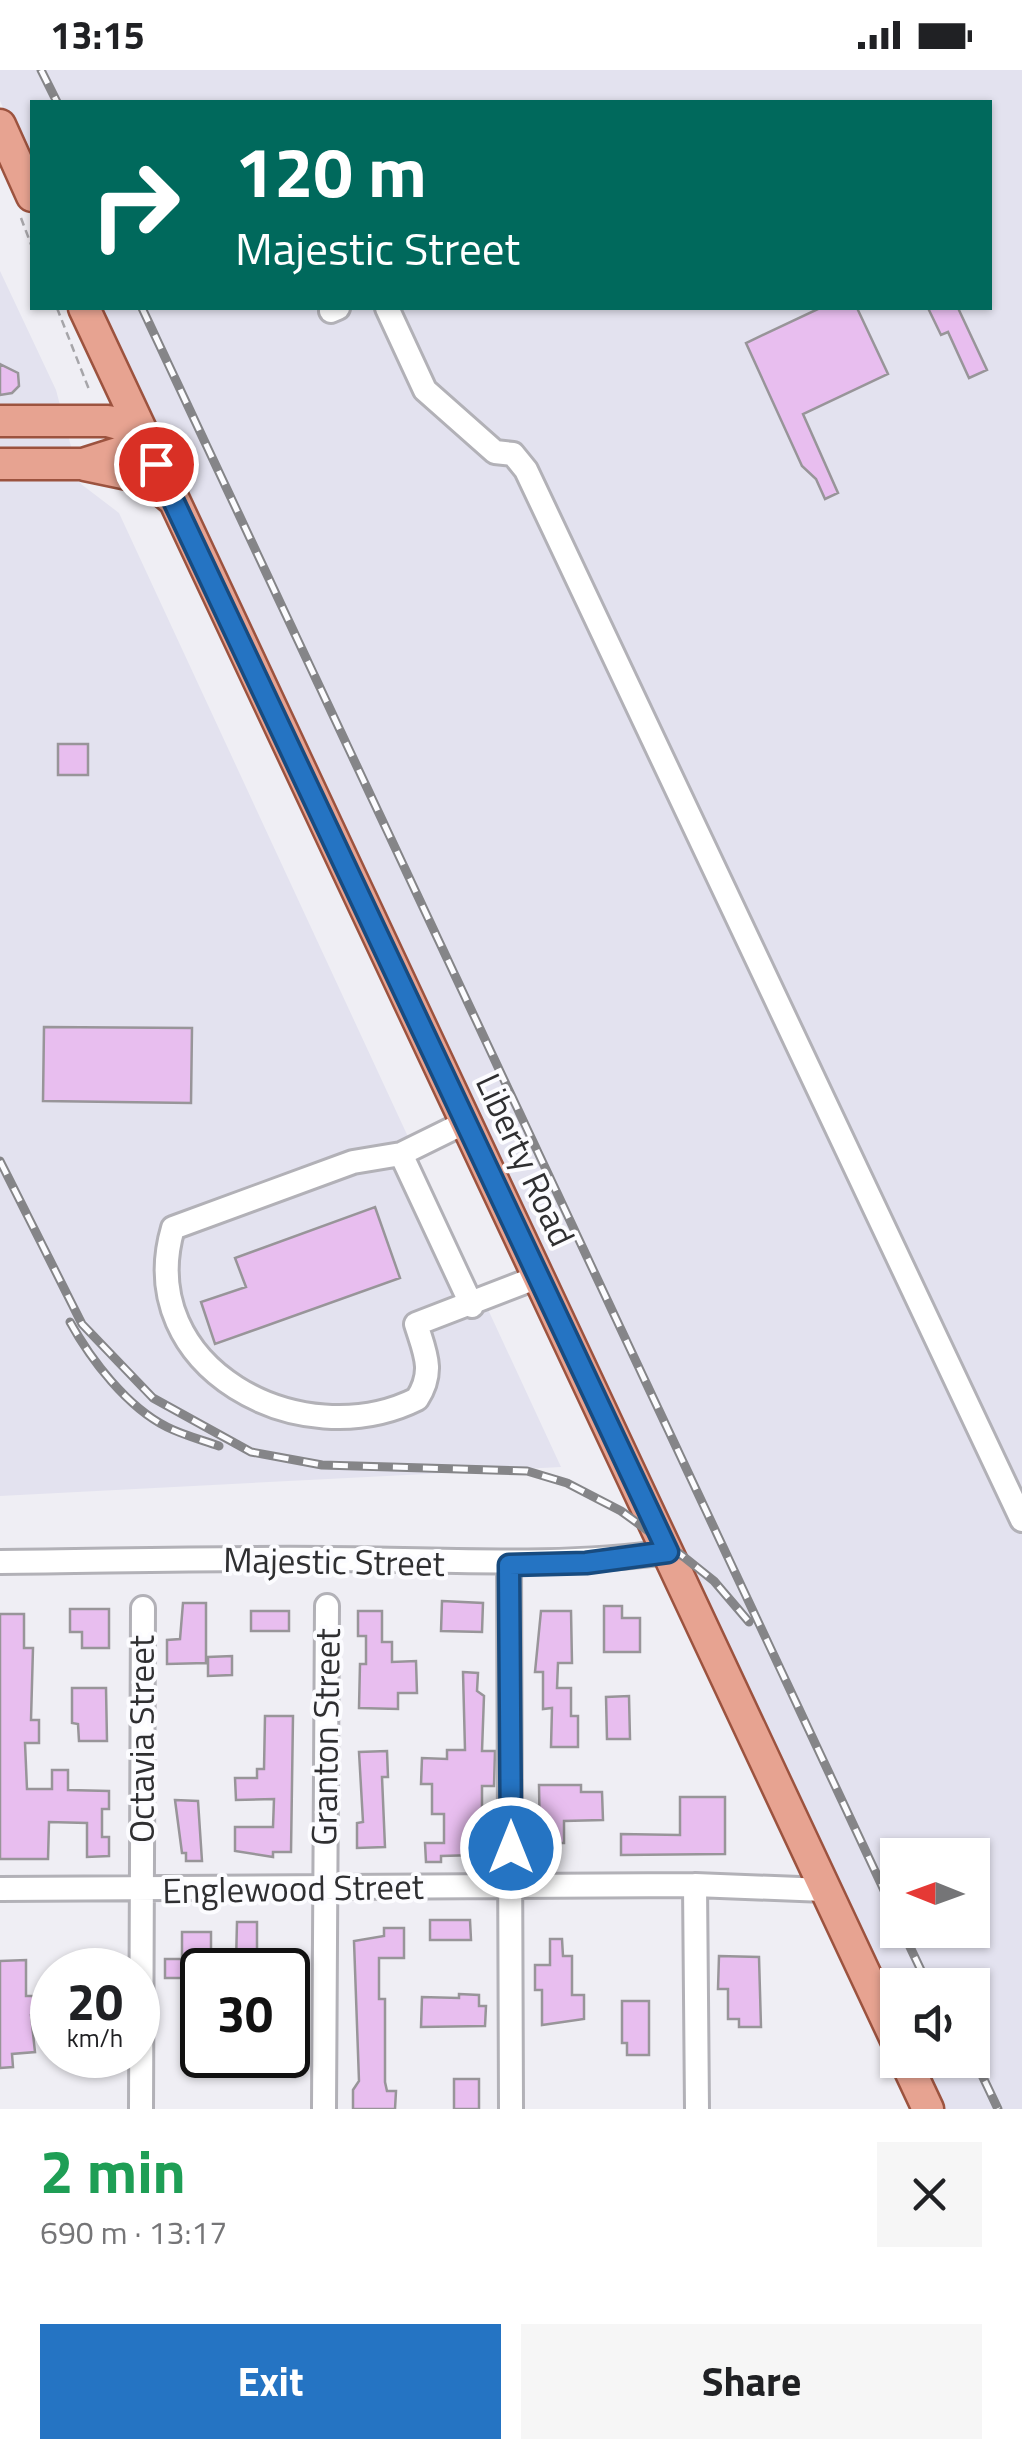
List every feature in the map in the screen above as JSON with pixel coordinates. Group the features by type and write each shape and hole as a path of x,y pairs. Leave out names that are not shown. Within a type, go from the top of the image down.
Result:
{"main road":[{"path":"0,125 30,192"},
{"path":"71,422 92,407 103,385 103,359 89,320"},
{"name":"Liberty Road","path":"89,320 880,2006"},
{"path":"0,421 122,423 140,430 127,450 82,464"},
{"path":"0,464 82,464 147,478 171,499"},
{"path":"913,2078 928,2109"}],"street":[{"path":"388,310 425,390 496,452 513,454 526,470 1022,1520"},
{"path":"466,1122 400,1154 352,1162 173,1228 164,1278 182,1326 203,1359 247,1398 300,1416 346,1419 400,1407 417,1398 427,1384 430,1366 416,1324 472,1306 538,1277"},
{"path":"400,1154 472,1306"},
{"name":"Majestic Street","path":"0,1562 328,1559 509,1565 586,1563 668,1552"},
{"path":"509,1565 512,2109"},
{"name":"Granton Street","path":"324,2109 327,1606"},
{"name":"Octavia Street","path":"141,2109 142,1608"},
{"path":"695,1885 696,2109"},
{"name":"Englewood Street","path":"0,1889 695,1885 825,1890"}],"path":[{"path":"58,310 90,392"}],"shaded area":[{"path":"0,70 1022,70 1022,2109 943,2109 928,2078 990,2078 990,1968 880,1968 880,1976 98,310 992,310 992,100 30,100 30,166 0,101"},
{"path":"0,271 56,390 81,484 119,513 561,1467 0,1496"}],"building":[{"path":"816,310 858,310 888,374 803,414 838,493 825,499 816,479 802,466 746,343"},
{"path":"929,310 959,310 987,370 969,378 948,332 941,335"},
{"path":"0,364 18,373 19,386 12,393 0,395"},
{"path":"58,744 88,744 88,775 58,775"},
{"path":"44,1027 192,1028 191,1103 43,1101"},
{"path":"375,1207 400,1278 215,1344 201,1302 246,1287 235,1258"},
{"path":"442,1601 483,1603 482,1632 441,1631"},
{"path":"183,1603 206,1603 206,1663 167,1664 167,1640 180,1639"},
{"path":"604,1606 622,1606 622,1618 640,1618 640,1652 604,1652"},
{"path":"70,1609 109,1609 109,1648 82,1648 82,1632 70,1632"},
{"path":"251,1611 289,1611 289,1631 251,1631"},
{"path":"358,1611 382,1611 382,1642 392,1642 392,1662 416,1661 417,1693 398,1693 398,1709 359,1708 360,1664 366,1664 366,1636 358,1636"},
{"path":"541,1611 571,1611 572,1663 558,1663 557,1688 571,1688 571,1716 578,1716 578,1747 551,1747 552,1708 543,1709 543,1672 535,1672"},
{"path":"0,1614 24,1614 24,1648 33,1648 31,1720 39,1720 39,1743 25,1743 27,1789 52,1789 52,1770 68,1770 68,1790 109,1791 109,1809 102,1809 102,1837 109,1837 109,1856 87,1857 87,1823 49,1822 48,1859 0,1859"},
{"path":"232,1656 232,1675 208,1676 208,1657"},
{"path":"463,1672 478,1673 477,1691 484,1696 482,1751 495,1751 494,1786 482,1786 482,1845 476,1845 476,1855 441,1856 441,1862 426,1862 425,1843 444,1843 444,1814 432,1814 432,1784 421,1784 422,1758 447,1759 447,1750 465,1750"},
{"path":"72,1688 106,1688 107,1741 79,1741 78,1724 72,1723"},
{"path":"629,1696 630,1739 607,1739 606,1697"},
{"path":"265,1716 293,1716 291,1852 273,1852 273,1857 235,1851 235,1827 273,1827 274,1799 236,1800 235,1778 257,1778 257,1769 264,1769"},
{"path":"387,1751 388,1777 382,1777 385,1847 357,1848 357,1823 363,1822 359,1752"},
{"path":"539,1785 581,1785 581,1792 602,1792 603,1820 564,1821 564,1843 540,1843"},
{"path":"680,1797 725,1797 725,1854 621,1855 621,1834 680,1835"},
{"path":"175,1800 198,1801 202,1861 186,1861 186,1853 182,1853"},
{"path":"430,1920 470,1920 471,1940 430,1940"},
{"path":"237,1922 257,1922 257,1948 236,1948"},
{"path":"384,1928 404,1928 404,1958 379,1958 379,1999 385,1999 385,2082 387,2091 396,2091 395,2109 353,2109 353,2090 359,2081 354,1941 384,1936"},
{"path":"182,1932 211,1932 211,1948 182,1948"},
{"path":"550,1939 562,1939 563,1956 572,1956 572,1995 584,1995 584,2019 542,2025 542,1990 535,1990 535,1965 550,1965"},
{"path":"719,1956 759,1957 761,2027 739,2027 739,2019 728,2019 728,1989 718,1989"},
{"path":"165,1959 180,1959 180,1978 165,1978"},
{"path":"26,1960 30,2052 12,2054 13,2067 0,2068 0,1961"},
{"path":"459,1994 479,1995 479,2006 486,2006 485,2026 421,2027 422,1997 459,1998"},
{"path":"622,2001 649,2001 649,2055 627,2055 627,2043 622,2043"},
{"path":"454,2079 479,2079 479,2109 454,2109"}],"railway":[{"path":"41,70 56,100"},
{"path":"143,310 880,1882"},
{"path":"0,1161 82,1324 153,1398 251,1452 322,1465 527,1471 567,1483 621,1511 684,1557 714,1581 749,1622"},
{"path":"70,1322 99,1367 138,1408 167,1427 219,1446"},
{"path":"911,1948 920,1968"},
{"path":"983,2078 998,2109"}],"route":[{"path":"156,464 668,1552 586,1563 509,1565 511,1848"}]}
